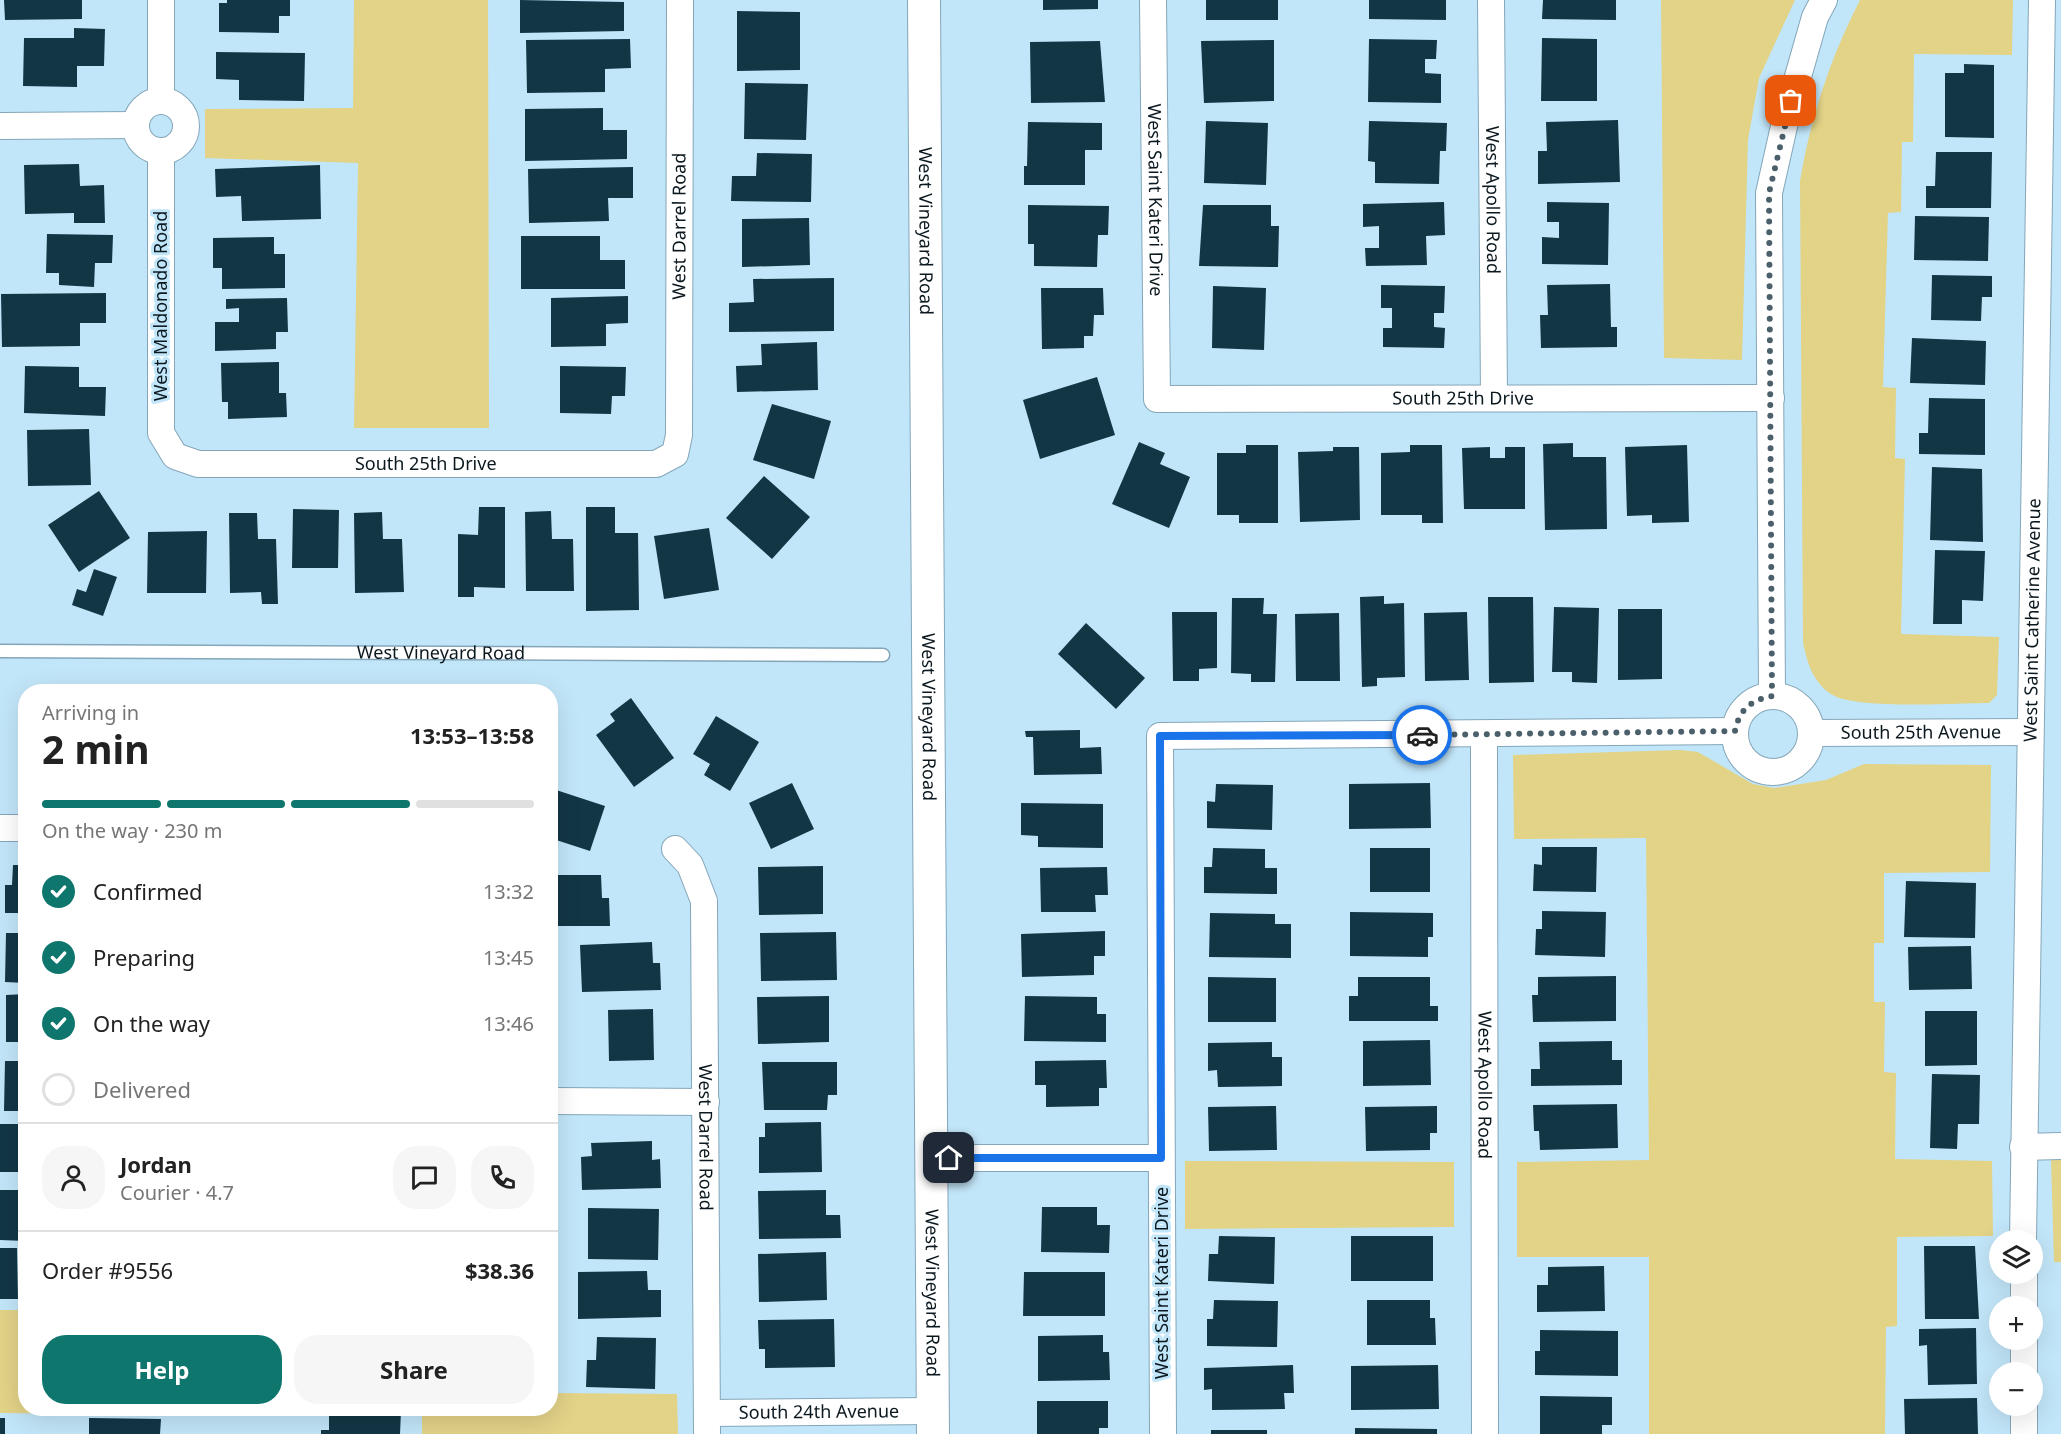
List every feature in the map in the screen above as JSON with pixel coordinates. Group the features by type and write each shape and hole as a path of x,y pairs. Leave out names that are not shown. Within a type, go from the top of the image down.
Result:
{"street":[{"path":"161,0 161,100"},
{"name":"West Darrel Road","path":"675,454 679,435 680,0"},
{"name":"West Vineyard Road","path":"924,0 933,1422"},
{"name":"West Saint Kateri Drive","path":"1154,0 1157,399"},
{"name":"West Apollo Road","path":"1491,0 1494,398"},
{"path":"1772,696 1769,193 1785,122 1815,16 1824,0"},
{"name":"West Saint Catherine Avenue","path":"2024,1230 2023,1147 2042,0"},
{"path":"161,100 172,103 182,110 187,126 182,142 172,149 161,152 150,149 141,142 136,125 141,110 150,103 161,100"},
{"path":"0,126 136,125"},
{"name":"West Maldonado Road","path":"161,152 161,433 175,456"},
{"name":"South 25th Drive","path":"1157,399 1771,398"},
{"name":"South 25th Drive","path":"175,456 198,464 656,464 675,454"},
{"path":"1772,696 1786,699 1799,706 1808,718 1811,733 1809,748 1801,761 1788,770 1774,773 1760,770 1747,762 1738,750 1735,731 1737,721 1745,708 1757,699 1772,696"},
{"path":"1484,735 1735,731"},
{"name":"South 25th Avenue","path":"1811,733 2030,732"},
{"name":"West Saint Kateri Drive","path":"1163,1434 1160,736 1484,735"},
{"name":"West Apollo Road","path":"1484,735 1485,1434"},
{"path":"0,828 18,828"},
{"name":"West Darrel Road","path":"675,849 690,865 704,901 707,1424"},
{"path":"558,1101 706,1102"},
{"path":"2023,1147 2061,1146"},
{"path":"931,1158 1161,1158"},
{"path":"2024,1416 2024,1434"},
{"name":"South 24th Avenue","path":"707,1424 933,1422"}],"lane":[{"name":"West Vineyard Road","path":"0,651 883,655"}],"shaded area":[{"path":"354,0 488,0 489,428 354,428 358,163 205,158 205,109 353,108"},
{"path":"1661,0 1795,0 1759,78 1748,140 1742,360 1664,358"},
{"path":"1860,0 2013,0 2012,55 1914,54 1913,142 1902,142 1901,212 1888,213 1883,387 1896,388 1895,458 1905,459 1901,634 1999,637 1997,695 1989,703 1883,704 1843,699 1831,694 1815,678 1803,642 1800,181 1823,88"},
{"path":"1680,750 1698,752 1753,784 1774,788 1826,780 1864,764 1991,765 1990,872 1884,873 1884,943 1874,943 1874,1002 1885,1002 1884,1072 1896,1073 1895,1159 1992,1161 1993,1230 1989,1230 1989,1236 1897,1237 1897,1326 1886,1327 1885,1434 1649,1434 1649,1257 1517,1257 1517,1162 1649,1160 1646,838 1514,839 1513,755"},
{"path":"2051,1160 2061,1160 2061,1262 2054,1262"},
{"path":"1185,1161 1454,1162 1454,1227 1185,1229"},
{"path":"0,1310 18,1310 18,1413 0,1413"},
{"path":"558,1393 677,1394 678,1434 422,1434 422,1416 558,1416"}],"building":[{"path":"4,0 82,0 82,19 5,20"},
{"path":"227,0 290,0 290,16 279,16 279,33 219,32 219,3 227,3"},
{"path":"520,0 624,2 624,31 520,33"},
{"path":"1043,0 1098,0 1098,9 1043,10"},
{"path":"1206,0 1278,0 1278,20 1206,20"},
{"path":"1369,0 1446,0 1446,20 1369,19"},
{"path":"1543,0 1616,0 1616,20 1542,19"},
{"path":"737,11 800,12 800,70 737,71"},
{"path":"74,28 105,29 104,66 77,66 77,87 23,86 24,38 74,38"},
{"path":"1542,38 1597,39 1597,101 1541,101"},
{"path":"630,39 631,68 605,69 605,92 527,93 526,40"},
{"path":"1369,39 1437,40 1436,59 1425,59 1425,73 1441,74 1441,103 1368,102"},
{"path":"1274,40 1274,101 1204,103 1201,41"},
{"path":"1100,41 1105,102 1031,103 1030,42"},
{"path":"216,52 305,53 304,101 239,100 239,80 216,79"},
{"path":"1964,64 1994,65 1994,138 1945,137 1945,73 1964,73"},
{"path":"745,83 808,84 806,140 744,139"},
{"path":"603,108 603,130 627,130 627,159 525,161 525,109"},
{"path":"1618,120 1620,182 1538,184 1538,151 1547,151 1546,122"},
{"path":"1206,121 1268,123 1266,185 1204,183"},
{"path":"1369,121 1447,123 1446,151 1440,151 1439,184 1375,183 1375,162 1368,161"},
{"path":"1028,122 1102,123 1102,150 1085,150 1085,185 1024,185"},
{"path":"1936,152 1992,152 1991,208 1926,208 1926,186 1935,186"},
{"path":"757,153 812,154 811,202 731,201 732,176 756,176"},
{"path":"79,164 80,186 104,185 105,223 74,223 74,213 25,214 24,165"},
{"path":"320,165 321,219 242,221 241,196 216,197 215,169"},
{"path":"633,167 633,198 608,198 609,221 529,223 528,169"},
{"path":"1444,202 1445,235 1426,236 1427,265 1366,266 1365,248 1379,248 1379,226 1363,227 1363,204"},
{"path":"1547,202 1609,203 1608,265 1542,264 1542,237 1559,238 1559,222 1547,222"},
{"path":"1028,205 1109,206 1108,235 1098,235 1097,267 1034,266 1034,244 1028,244"},
{"path":"1203,205 1271,205 1271,226 1279,226 1278,267 1199,266"},
{"path":"1915,216 1989,217 1988,261 1914,260"},
{"path":"809,218 810,265 742,267 742,219"},
{"path":"47,234 113,235 112,263 95,263 94,287 59,285 59,273 46,273"},
{"path":"521,236 600,236 600,260 625,260 625,289 521,289"},
{"path":"274,237 274,254 285,254 285,288 222,289 222,268 213,268 213,238"},
{"path":"1932,275 1992,276 1992,297 1982,297 1981,321 1931,320"},
{"path":"834,278 834,331 729,332 729,303 754,302 753,279"},
{"path":"1610,284 1611,327 1617,327 1617,347 1541,348 1540,315 1548,315 1547,285"},
{"path":"1381,285 1445,286 1444,313 1434,313 1434,327 1445,328 1444,348 1383,347 1383,328 1392,328 1392,308 1381,308"},
{"path":"1213,286 1266,288 1264,350 1212,348"},
{"path":"1041,288 1103,288 1104,315 1094,315 1093,336 1084,336 1084,348 1042,349"},
{"path":"106,293 106,323 80,323 80,346 2,347 1,294"},
{"path":"628,296 628,323 606,324 606,346 551,347 551,298"},
{"path":"287,298 288,332 276,332 276,349 215,351 215,322 239,322 239,308 226,309 226,299"},
{"path":"1912,338 1986,341 1985,385 1910,383"},
{"path":"817,342 818,390 737,392 736,366 762,365 761,344"},
{"path":"279,362 279,393 286,393 287,417 228,419 228,402 222,402 221,363"},
{"path":"25,366 79,367 79,387 106,387 105,416 24,413"},
{"path":"560,366 626,367 625,396 612,396 611,414 560,413"},
{"path":"1097,377 1115,435 1040,459 1023,400"},
{"path":"1929,398 1985,399 1985,455 1919,454 1919,433 1928,433"},
{"path":"772,404 831,421 814,479 753,460"},
{"path":"89,429 91,485 28,486 27,430"},
{"path":"1139,442 1165,453 1160,464 1190,477 1169,528 1112,504"},
{"path":"1573,443 1573,457 1606,457 1607,529 1545,530 1543,444"},
{"path":"1246,445 1278,445 1278,523 1239,523 1239,515 1217,515 1217,453 1246,453"},
{"path":"1410,445 1442,445 1443,523 1422,523 1422,515 1381,515 1381,453 1410,452"},
{"path":"1687,445 1689,522 1652,523 1652,515 1627,516 1625,447"},
{"path":"1333,447 1359,447 1360,520 1300,522 1298,452 1333,451"},
{"path":"1490,447 1490,458 1505,458 1505,447 1525,447 1525,509 1464,509 1462,448"},
{"path":"1932,467 1982,469 1983,542 1930,540"},
{"path":"764,476 810,517 772,559 726,518"},
{"path":"99,491 130,538 79,572 48,525"},
{"path":"479,507 505,507 505,588 474,587 474,597 458,597 458,534 478,535"},
{"path":"586,507 615,507 615,533 638,533 639,610 586,611"},
{"path":"293,509 339,510 338,568 292,568"},
{"path":"551,511 552,539 573,539 574,591 526,591 525,512"},
{"path":"382,512 383,539 402,539 404,592 355,593 354,513"},
{"path":"229,513 257,513 258,539 276,539 278,604 262,604 261,592 230,593"},
{"path":"709,528 719,590 664,599 654,536"},
{"path":"207,531 206,593 147,593 148,532"},
{"path":"1935,550 1985,551 1983,601 1962,600 1962,624 1933,624"},
{"path":"94,569 117,577 103,616 72,605 77,589 86,592"},
{"path":"1384,596 1384,604 1404,603 1405,677 1377,678 1377,686 1362,687 1360,597"},
{"path":"1488,597 1533,597 1534,682 1489,683"},
{"path":"1232,598 1264,598 1263,614 1277,614 1275,682 1251,682 1251,674 1231,673"},
{"path":"1554,607 1599,608 1597,683 1572,682 1572,672 1552,672"},
{"path":"1618,609 1662,609 1662,679 1618,680"},
{"path":"1172,612 1217,612 1217,668 1199,669 1199,681 1173,681"},
{"path":"1467,612 1469,680 1425,681 1424,613"},
{"path":"1339,613 1340,681 1296,681 1295,614"},
{"path":"1086,623 1145,678 1116,709 1058,654"},
{"path":"631,698 674,758 634,787 596,735 615,721 610,714"},
{"path":"716,716 759,742 730,791 704,775 710,764 693,754"},
{"path":"1080,730 1080,748 1101,747 1102,774 1034,775 1033,737 1026,737 1025,731"},
{"path":"792,783 814,829 771,849 749,803"},
{"path":"1430,783 1431,828 1349,829 1349,784"},
{"path":"1216,784 1273,785 1272,830 1207,828 1207,801 1215,802"},
{"path":"558,791 605,806 590,851 558,841"},
{"path":"1021,803 1103,804 1103,848 1038,847 1038,836 1021,835"},
{"path":"1542,847 1597,847 1596,892 1533,891 1534,864 1542,865"},
{"path":"1213,848 1265,849 1265,868 1277,868 1277,894 1204,893 1204,867 1212,867"},
{"path":"1370,848 1430,848 1430,892 1370,892"},
{"path":"13,865 18,865 18,913 5,913 5,885 12,885"},
{"path":"823,866 823,914 759,915 758,867"},
{"path":"1107,867 1108,895 1095,895 1096,912 1041,912 1040,868"},
{"path":"558,875 601,875 602,898 609,898 610,926 558,926"},
{"path":"1906,881 1976,883 1975,938 1904,937"},
{"path":"1542,911 1606,912 1605,957 1535,955 1536,929 1542,929"},
{"path":"1350,912 1433,913 1433,937 1428,937 1428,957 1350,956"},
{"path":"1210,913 1275,914 1275,924 1291,924 1291,958 1209,957"},
{"path":"1105,931 1105,956 1094,956 1094,975 1022,977 1021,934"},
{"path":"836,932 837,980 761,981 760,933"},
{"path":"6,933 18,933 18,983 5,982"},
{"path":"652,942 653,963 660,963 661,990 582,992 580,945"},
{"path":"1971,946 1972,989 1909,990 1908,947"},
{"path":"1616,976 1616,1021 1533,1022 1532,995 1538,995 1538,977"},
{"path":"1208,977 1276,978 1276,1022 1208,1022"},
{"path":"1358,977 1430,977 1430,1006 1438,1006 1438,1021 1349,1021 1349,996 1358,996"},
{"path":"18,994 18,1042 6,1042 6,995"},
{"path":"829,996 829,1042 758,1044 757,997"},
{"path":"1025,996 1097,997 1097,1014 1106,1014 1106,1042 1024,1041"},
{"path":"653,1009 654,1060 609,1061 608,1010"},
{"path":"1925,1011 1977,1011 1977,1065 1925,1066"},
{"path":"1430,1040 1431,1085 1363,1086 1363,1041"},
{"path":"1612,1041 1612,1060 1622,1060 1622,1085 1531,1086 1531,1069 1540,1069 1539,1042"},
{"path":"1272,1042 1272,1057 1282,1057 1282,1086 1218,1087 1217,1070 1208,1071 1208,1043"},
{"path":"1106,1060 1107,1088 1099,1088 1099,1106 1046,1107 1046,1085 1035,1085 1035,1061"},
{"path":"5,1061 18,1061 18,1111 4,1111"},
{"path":"762,1062 837,1062 837,1095 828,1095 827,1110 764,1110"},
{"path":"1932,1074 1980,1075 1979,1124 1958,1124 1957,1149 1930,1148"},
{"path":"1617,1104 1618,1148 1540,1150 1539,1131 1534,1131 1533,1105"},
{"path":"1276,1106 1277,1150 1209,1151 1208,1107"},
{"path":"1437,1106 1437,1133 1430,1133 1430,1150 1366,1151 1365,1107"},
{"path":"821,1122 822,1172 759,1173 759,1137 765,1137 765,1123"},
{"path":"0,1124 18,1124 18,1172 0,1172"},
{"path":"652,1141 652,1160 660,1159 661,1188 582,1190 581,1157 592,1156 591,1143"},
{"path":"0,1190 18,1190 18,1241 0,1240"},
{"path":"826,1190 826,1215 840,1215 841,1238 759,1239 758,1191"},
{"path":"1042,1207 1097,1207 1097,1225 1110,1225 1109,1253 1041,1252"},
{"path":"588,1208 659,1209 658,1260 588,1259"},
{"path":"1219,1236 1275,1237 1274,1284 1208,1281 1209,1254 1218,1254"},
{"path":"1351,1236 1433,1236 1433,1281 1351,1281"},
{"path":"1924,1246 1975,1246 1979,1319 1925,1319"},
{"path":"0,1248 17,1248 18,1299 0,1299"},
{"path":"826,1252 827,1300 759,1302 758,1254"},
{"path":"1604,1266 1605,1311 1537,1312 1537,1285 1548,1285 1548,1267"},
{"path":"647,1271 648,1290 661,1290 661,1317 578,1319 578,1272"},
{"path":"1024,1272 1105,1272 1105,1316 1023,1316"},
{"path":"1214,1300 1278,1301 1277,1347 1207,1346 1207,1319 1213,1319"},
{"path":"1367,1300 1430,1300 1430,1318 1435,1318 1436,1345 1367,1345"},
{"path":"834,1319 835,1367 765,1368 765,1349 759,1349 758,1320"},
{"path":"1976,1328 1977,1384 1928,1385 1927,1345 1919,1346 1919,1329"},
{"path":"1540,1330 1618,1331 1618,1376 1535,1375 1535,1351 1540,1351"},
{"path":"1103,1335 1103,1352 1109,1352 1110,1380 1038,1381 1038,1336"},
{"path":"597,1337 656,1338 655,1389 586,1387 587,1360 596,1360"},
{"path":"1293,1365 1294,1393 1284,1393 1285,1409 1212,1410 1212,1389 1204,1390 1204,1368"},
{"path":"1438,1365 1439,1409 1351,1410 1351,1366"},
{"path":"1540,1396 1612,1397 1612,1425 1602,1425 1602,1434 1540,1434"},
{"path":"1977,1398 1978,1434 1905,1434 1904,1399"},
{"path":"1037,1401 1108,1401 1108,1428 1099,1428 1099,1434 1037,1434"},
{"path":"329,1416 401,1416 400,1434 321,1434 321,1430 329,1430"},
{"path":"0,1418 5,1418 5,1434 0,1434"},
{"path":"89,1418 161,1419 160,1434 89,1434"},
{"path":"1355,1428 1437,1429 1437,1434 1355,1434"},
{"path":"1211,1430 1267,1430 1267,1434 1211,1434"}],"way so far":[{"path":"1422,735 1735,731 1737,721 1745,708 1757,699 1772,696 1769,193 1791,101"}],"route":[{"path":"949,1158 1161,1158 1160,736 1422,735"}]}
